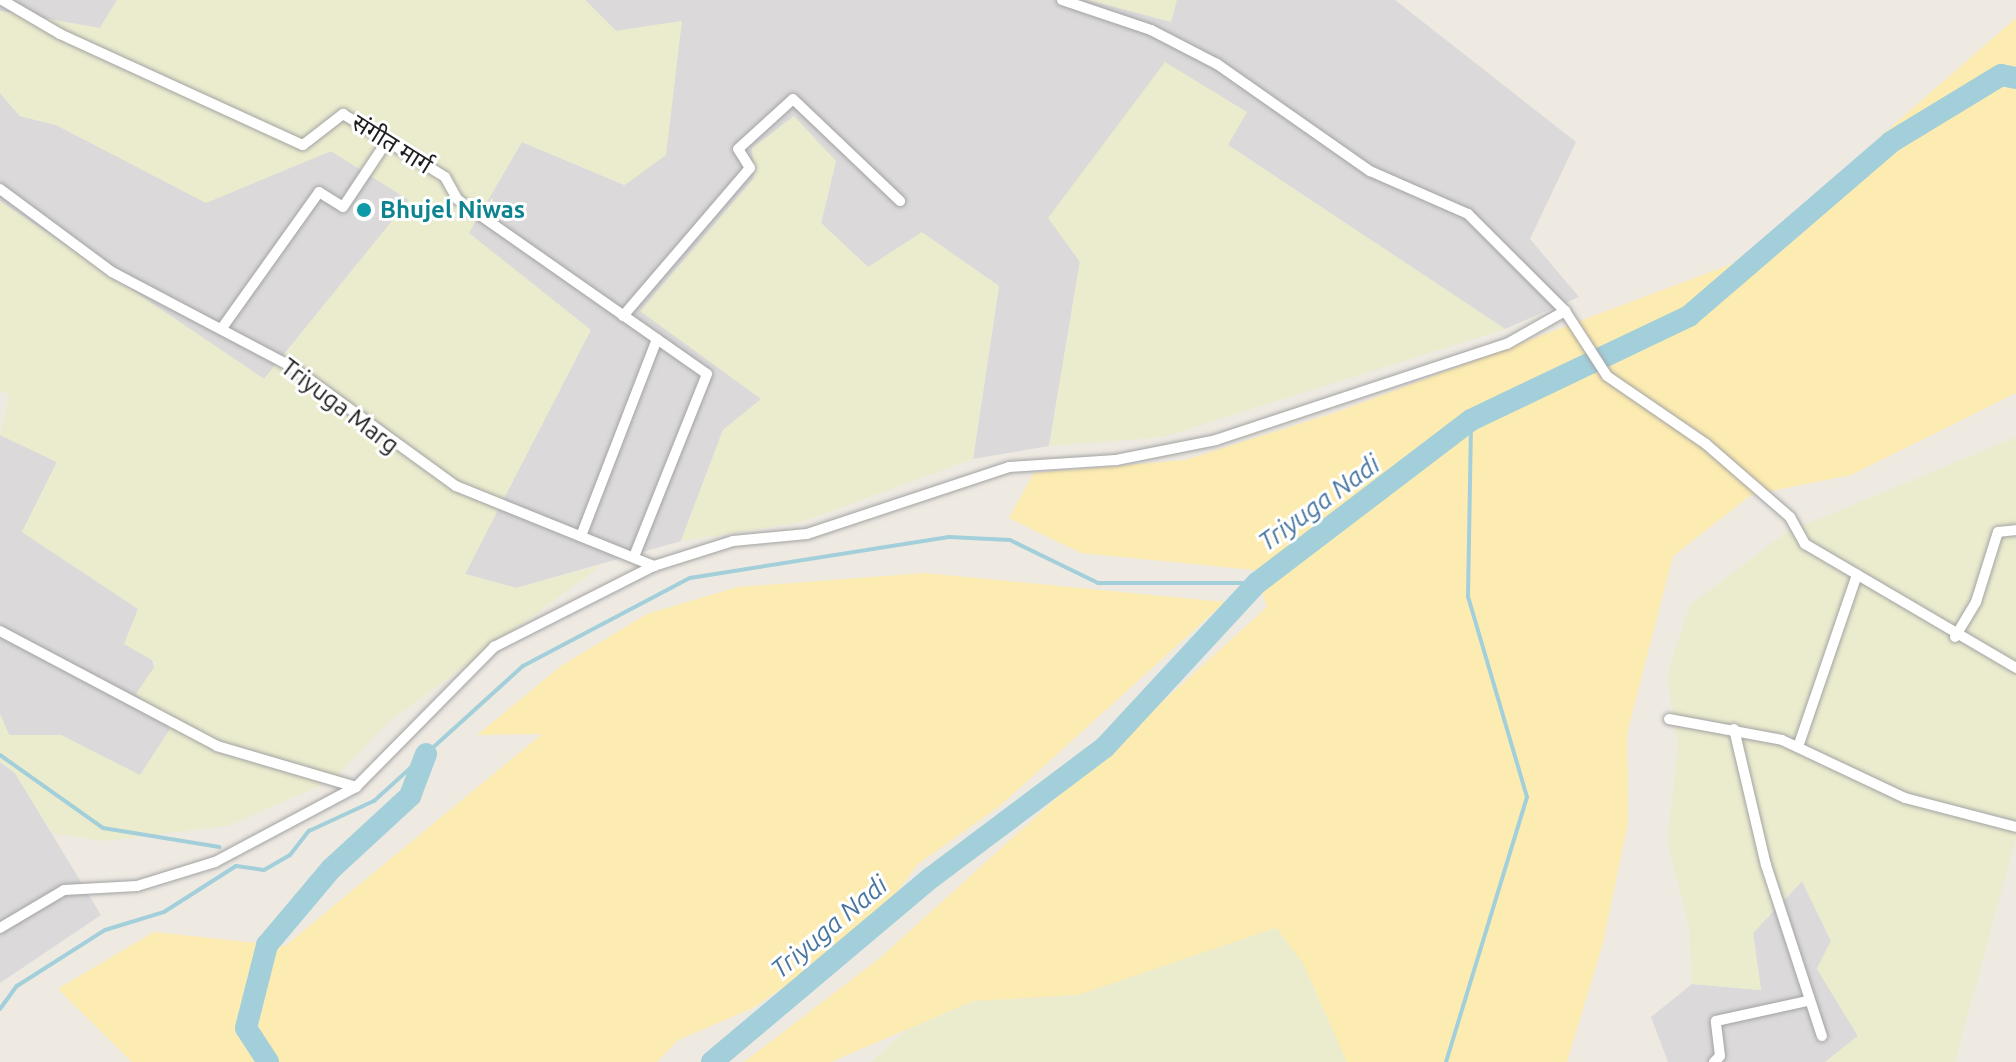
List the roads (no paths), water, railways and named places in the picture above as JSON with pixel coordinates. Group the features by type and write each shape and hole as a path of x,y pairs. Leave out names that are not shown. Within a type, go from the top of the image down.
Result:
{"street":[{"name":"संगीत मार्ग","path":"2,0 60,34 303,145 343,114 387,141 623,316 707,374 635,554"},
{"path":"1062,0 1151,30 1217,64 1370,171 1468,214 1565,311 1607,376 1706,444 1790,517 1805,544 1955,637 2016,668"},
{"path":"623,316 750,168 738,149 793,99 900,201"},
{"path":"222,328 319,192 343,207 387,141"},
{"name":"Triyuga Marg","path":"0,189 112,272 292,367 456,486 635,554 654,566"},
{"path":"0,928 64,890 137,886 215,862 356,787 494,647 654,566 733,541 807,534 1009,467 1116,460 1216,440 1507,344 1565,311"},
{"path":"581,536 657,339"},
{"path":"1955,637 1976,602 1998,532 2016,530"},
{"path":"1798,747 1857,575"},
{"path":"0,631 217,746 356,787"},
{"path":"1669,719 1734,729 1798,747 1905,798 2016,827"},
{"path":"1734,729 1808,1001 1822,1036"},
{"path":"1714,1062 1716,1021 1808,1001"}],"waterway":[{"name":"Triyuga Nadi","path":"712,1062 932,877 1105,747 1257,583 1471,420 1689,316 1891,142 2001,75 2016,78"},
{"path":"1446,1062 1527,797 1468,597 1471,420"},
{"path":"0,1009 17,986 105,930 164,912 236,866 264,870 290,855 309,831 374,801 523,666 690,578 949,537 1010,540 1098,583 1257,583"},
{"path":"268,1062 246,1028 267,945 331,869 410,796 426,754"},
{"path":"0,755 103,828 219,847"}],"place":[{"name":"Bhujel Niwas","path":"364,210"}]}
